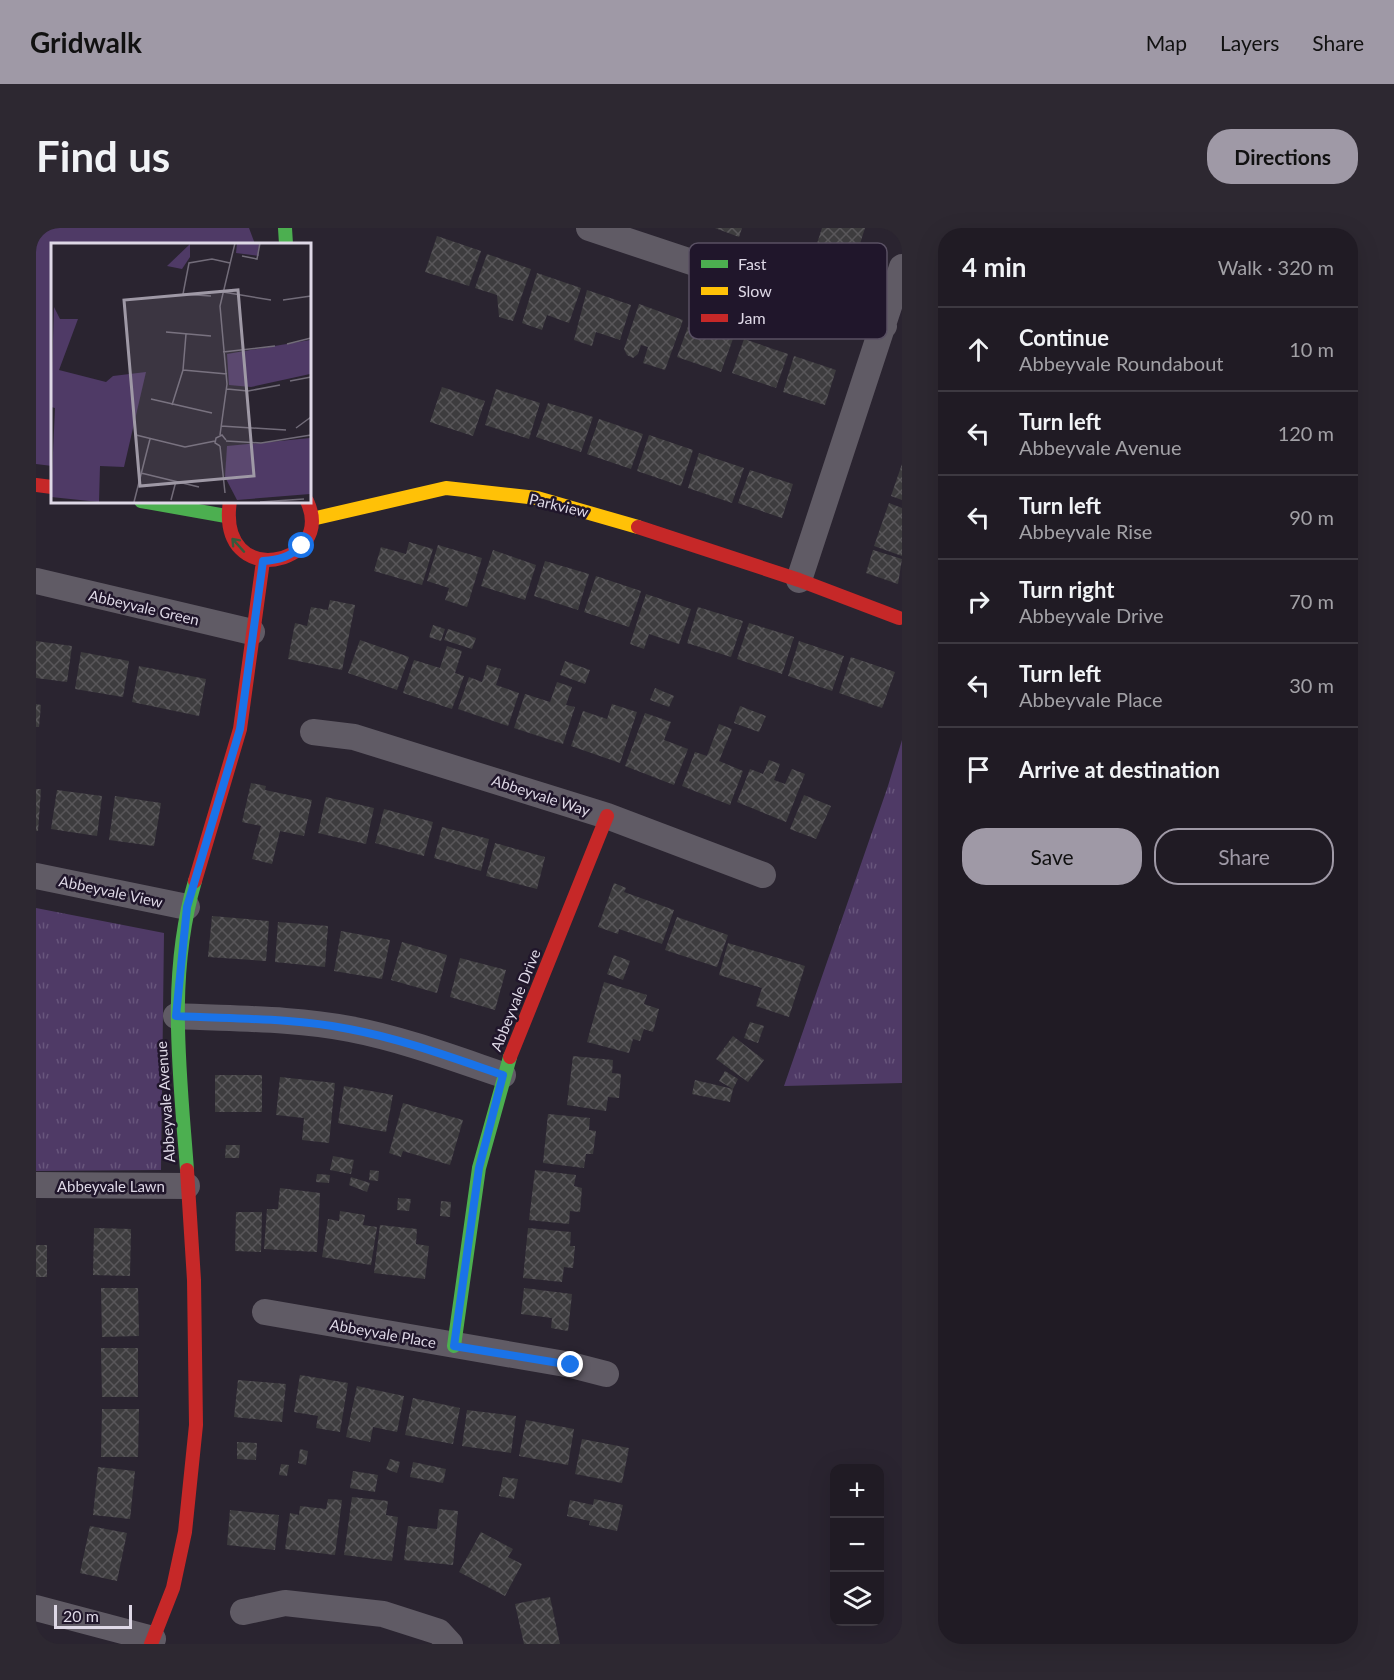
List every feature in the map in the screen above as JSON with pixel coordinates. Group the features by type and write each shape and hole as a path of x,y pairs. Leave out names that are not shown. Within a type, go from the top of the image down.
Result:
{"street":[{"path":"285,228 286,243"},
{"path":"589,228 632,235 689,256"},
{"path":"887,316 902,267"},
{"path":"799,580 880,339"},
{"path":"36,485 51,487"},
{"name":"Parkview","path":"312,519 446,488 537,498 601,514 799,580 899,618"},
{"path":"147,502 226,516"},
{"path":"230,502 226,516 232,541 251,557 263,561 277,560 291,555 302,546 309,533 312,519 307,502"},
{"name":"Abbeyvale Avenue","path":"152,1642 172,1588 185,1532 194,1469 197,1370 176,1016 187,907 240,729 263,561"},
{"name":"Abbeyvale Green","path":"36,581 252,632"},
{"name":"Abbeyvale Way","path":"313,732 354,737 607,816 763,875"},
{"name":"Abbeyvale Drive","path":"454,1346 479,1168 503,1075 607,816"},
{"name":"Abbeyvale View","path":"36,876 187,907"},
{"path":"176,1016 293,1022 348,1029 392,1038 503,1075"},
{"name":"Abbeyvale Lawn","path":"36,1185 187,1186"},
{"name":"Abbeyvale Place","path":"265,1312 571,1365 606,1374"},
{"path":"243,1612 285,1603 383,1614 439,1632 450,1644"},
{"path":"36,1608 152,1642"}],"green space":[{"path":"36,228 249,228 255,243 51,243 51,466 36,464"},
{"path":"902,740 902,1083 784,1086 888,786"},
{"path":"36,908 164,933 161,1170 36,1171"}],"building":[{"path":"715,228 742,228 739,237"},
{"path":"822,228 865,228 860,243 817,243"},
{"path":"437,236 481,251 469,286 425,272"},
{"path":"487,254 531,269 513,321 499,317 497,295 475,288"},
{"path":"537,273 581,288 569,323 547,315 542,330 522,323"},
{"path":"587,290 631,305 620,340 596,332 592,346 574,340"},
{"path":"639,304 683,320 665,370 643,363 648,347 641,345 638,354 633,358 627,355 624,349"},
{"path":"689,324 689,339 733,339 721,372 677,357"},
{"path":"744,339 788,354 776,388 732,373"},
{"path":"794,356 836,370 825,405 783,392"},
{"path":"442,387 485,401 473,436 430,422"},
{"path":"496,389 540,403 529,439 485,425"},
{"path":"548,403 593,417 581,452 536,437"},
{"path":"599,419 643,434 631,469 587,454"},
{"path":"649,435 693,450 681,486 637,471"},
{"path":"699,453 744,468 732,503 688,488"},
{"path":"902,464 902,500 891,496"},
{"path":"750,470 793,484 782,518 738,503"},
{"path":"889,503 902,508 902,556 874,546"},
{"path":"409,542 433,549 422,585 374,571 381,547 406,554"},
{"path":"438,545 482,558 467,607 445,600 449,588 427,581"},
{"path":"493,550 536,565 525,600 481,586"},
{"path":"873,550 902,559 898,584 866,573"},
{"path":"545,561 589,574 578,610 534,596"},
{"path":"596,576 641,591 629,627 584,612"},
{"path":"646,594 691,609 679,644 649,634 644,649 630,644"},
{"path":"330,600 355,605 342,670 288,659 295,623 307,626 311,607 328,610"},
{"path":"698,607 743,621 731,657 687,643"},
{"path":"749,623 794,637 782,674 737,659"},
{"path":"433,625 445,629 441,641 429,637"},
{"path":"448,629 476,638 472,649 444,640"},
{"path":"360,640 409,657 397,690 348,673"},
{"path":"36,641 72,646 67,682 36,678"},
{"path":"799,641 844,656 832,691 788,676"},
{"path":"447,646 462,651 455,673 464,676 452,709 403,693 414,660 440,668"},
{"path":"81,652 129,661 123,697 75,689"},
{"path":"851,657 895,672 882,708 839,693"},
{"path":"565,661 590,670 585,684 560,675"},
{"path":"487,665 501,669 496,685 519,693 508,726 458,709 469,677 482,682"},
{"path":"139,666 206,679 199,716 132,702"},
{"path":"557,682 572,687 566,705 575,707 563,744 514,728 525,694 550,702"},
{"path":"655,688 674,696 669,707 650,700"},
{"path":"36,704 41,705 39,727 36,727"},
{"path":"612,704 637,712 620,763 571,746 583,711 607,719"},
{"path":"740,706 766,716 759,732 734,723"},
{"path":"645,713 671,722 664,740 688,749 674,785 625,766"},
{"path":"719,724 732,729 719,761 743,771 730,805 682,786 695,752 707,756"},
{"path":"769,760 780,764 774,780 785,784 792,769 805,774 786,822 737,802 750,769 763,774"},
{"path":"251,783 266,786 265,790 312,800 304,836 280,831 272,864 252,859 261,826 242,822"},
{"path":"36,789 41,789 38,831 36,831"},
{"path":"57,790 102,796 97,836 51,829"},
{"path":"804,795 831,806 816,839 790,829"},
{"path":"115,796 161,803 154,846 109,840"},
{"path":"326,797 374,808 366,844 318,833"},
{"path":"384,809 433,822 424,856 375,843"},
{"path":"442,827 489,839 481,871 434,858"},
{"path":"495,843 545,857 537,889 486,876"},
{"path":"614,883 626,888 624,892 674,910 662,944 619,929 618,934 598,927"},
{"path":"212,916 269,921 266,961 208,957"},
{"path":"677,917 728,935 717,967 665,950"},
{"path":"278,922 328,926 325,967 275,962"},
{"path":"341,931 390,940 382,979 334,971"},
{"path":"402,942 447,955 437,993 391,980"},
{"path":"728,943 805,966 789,1017 756,1006 762,988 719,975"},
{"path":"614,955 630,961 623,980 607,974"},
{"path":"460,958 506,970 495,1010 450,997"},
{"path":"604,982 647,995 644,1004 659,1009 653,1032 644,1029 640,1041 633,1039 629,1053 587,1042"},
{"path":"750,1022 764,1026 758,1043 744,1038"},
{"path":"733,1036 764,1060 748,1082 716,1059"},
{"path":"573,1056 613,1060 612,1073 621,1074 619,1098 608,1097 606,1111 567,1105"},
{"path":"725,1071 738,1079 733,1089 719,1081"},
{"path":"215,1075 262,1075 262,1112 215,1112"},
{"path":"280,1077 335,1083 329,1143 302,1140 304,1118 276,1115"},
{"path":"695,1080 733,1089 730,1102 692,1094"},
{"path":"344,1086 393,1095 386,1132 338,1123"},
{"path":"403,1103 463,1120 450,1165 403,1151 401,1157 389,1153"},
{"path":"548,1114 590,1118 589,1130 596,1131 593,1154 586,1154 584,1168 543,1163"},
{"path":"226,1145 240,1145 239,1158 225,1158"},
{"path":"333,1156 354,1160 351,1174 330,1170"},
{"path":"370,1170 379,1171 378,1181 369,1180"},
{"path":"535,1170 576,1175 574,1186 582,1188 580,1212 570,1211 569,1224 529,1220"},
{"path":"317,1174 330,1175 329,1183 316,1182"},
{"path":"351,1177 370,1183 367,1192 349,1185"},
{"path":"280,1188 320,1193 317,1252 264,1249 267,1209 278,1209"},
{"path":"398,1198 411,1199 409,1211 397,1210"},
{"path":"441,1201 451,1202 450,1217 440,1216"},
{"path":"340,1211 365,1215 363,1225 377,1227 371,1265 322,1257 328,1219 339,1221"},
{"path":"236,1212 262,1212 261,1252 235,1251"},
{"path":"380,1225 417,1229 416,1244 429,1246 425,1279 374,1273"},
{"path":"94,1228 131,1229 130,1276 93,1275"},
{"path":"528,1228 571,1232 570,1246 575,1246 573,1268 564,1267 562,1282 523,1278"},
{"path":"36,1245 47,1245 47,1277 36,1277"},
{"path":"101,1288 138,1288 139,1336 102,1337"},
{"path":"524,1288 572,1294 568,1331 551,1328 552,1318 521,1314"},
{"path":"101,1348 138,1348 138,1397 102,1397"},
{"path":"300,1375 348,1383 340,1432 316,1428 318,1416 294,1412"},
{"path":"238,1380 286,1384 282,1422 234,1417"},
{"path":"357,1386 404,1396 397,1432 373,1427 370,1442 346,1437"},
{"path":"413,1398 460,1408 453,1444 405,1435"},
{"path":"102,1409 139,1409 138,1457 101,1457"},
{"path":"467,1410 516,1416 511,1453 462,1446"},
{"path":"526,1420 574,1429 568,1465 519,1456"},
{"path":"582,1439 629,1448 622,1483 575,1474"},
{"path":"237,1442 257,1443 256,1460 237,1459"},
{"path":"300,1449 308,1451 306,1465 298,1463"},
{"path":"390,1459 400,1462 397,1473 386,1469"},
{"path":"413,1462 446,1469 443,1483 410,1477"},
{"path":"281,1464 289,1465 287,1476 279,1475"},
{"path":"98,1467 135,1471 130,1519 93,1515"},
{"path":"353,1471 378,1475 375,1492 350,1488"},
{"path":"503,1477 518,1479 514,1499 499,1496"},
{"path":"352,1497 388,1501 386,1515 398,1517 392,1561 344,1555"},
{"path":"328,1499 342,1500 335,1555 285,1549 290,1513 299,1515 300,1506 326,1509"},
{"path":"594,1499 623,1505 617,1531 589,1525 590,1521 567,1516 570,1500 593,1505"},
{"path":"439,1509 458,1511 453,1565 404,1560 408,1526 437,1529"},
{"path":"230,1510 279,1515 275,1550 227,1545"},
{"path":"90,1526 127,1533 117,1581 80,1573"},
{"path":"481,1532 513,1549 508,1557 522,1564 505,1596 459,1572"},
{"path":"550,1597 560,1644 524,1644 515,1604"}],"traffic: fast":[{"path":"285,228 286,243"},
{"path":"147,502 226,516"},
{"path":"187,1170 179,1061 178,989 186,917 195,881"},
{"path":"454,1346 479,1168 510,1057"}],"traffic: slow":[{"path":"312,519 446,488 537,498 638,527"}],"traffic: jam":[{"path":"36,485 51,487"},
{"path":"230,502 231,530 240,549 256,558 275,560 292,554 306,541 312,523 307,502"},
{"path":"638,527 799,580 899,618"},
{"path":"195,881 240,729 263,561"},
{"path":"510,1057 607,816"},
{"path":"151,1644 173,1588 185,1532 196,1425 194,1280 187,1170"}],"route":[{"path":"302,546 291,555 277,560 263,561 240,729 187,907 181,945 176,1016 293,1022 348,1029 392,1038 503,1075 479,1168 454,1346 571,1365"}]}
